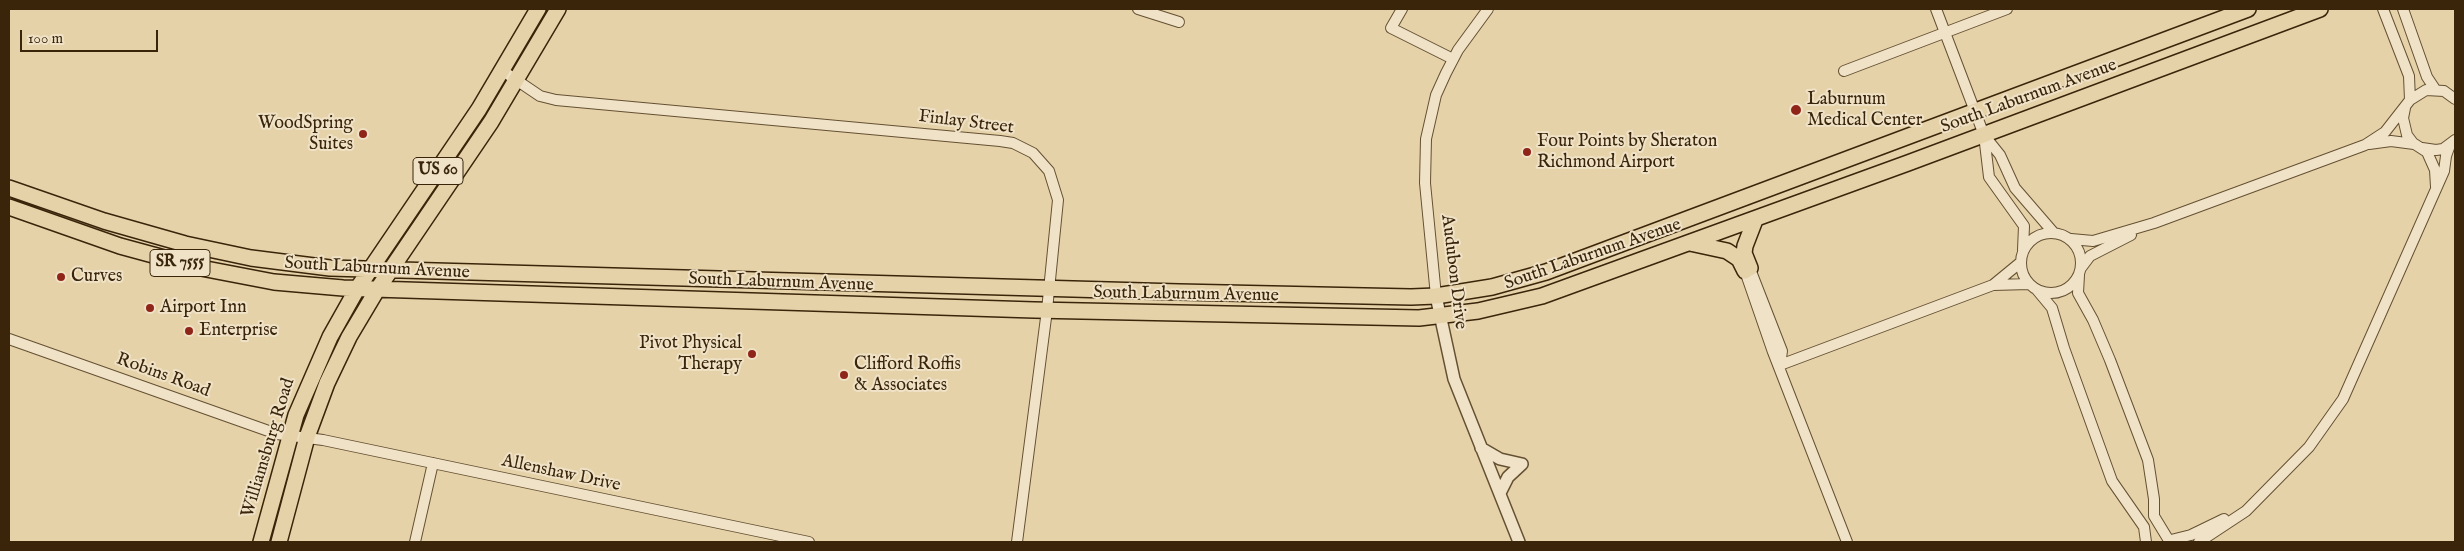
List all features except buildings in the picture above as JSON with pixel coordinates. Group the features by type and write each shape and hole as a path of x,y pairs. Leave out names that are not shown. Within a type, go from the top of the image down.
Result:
{"main road":[{"name":"Williamsburg Road","path":"261,542 289,436 315,368 357,289 459,140 503,71 538,9"},
{"name":"Williamsburg Road","path":"279,542 307,437 336,363 378,290 479,142 517,81 558,9"},
{"name":"South Laburnum Avenue","path":"13,189 104,222 220,252 296,265 370,270 1049,289 1402,297 1436,296 1492,288 1546,272 1974,110 2248,9"},
{"name":"South Laburnum Avenue","path":"9,207 142,252 208,270 278,282 357,289 1047,310 1381,318 1441,316 1526,301 1754,220 2320,9"},
{"path":"1748,270 1744,253 1754,220"},
{"path":"1689,243 1727,251 1739,259 1748,270"}],"street":[{"path":"1138,9 1179,22"},
{"path":"1402,9 1392,28 1453,59"},
{"name":"Audubon Drive","path":"1488,9 1453,59 1436,95 1426,139 1425,183 1436,296 1454,380 1519,542"},
{"path":"1936,9 1984,135 1989,177 2024,226 2021,262 2024,277 2052,308 2064,348 2112,481 2144,527 2146,542"},
{"path":"1844,71 2007,9"},
{"path":"2383,9 2409,76 2403,127 2407,135 2417,146 2427,152 2435,170 2436,188"},
{"path":"2403,9 2427,77 2435,89"},
{"name":"Finlay Street","path":"503,71 540,96 556,100 1000,141 1024,147 1044,163 1052,176 1057,193 1056,234 1017,542"},
{"path":"1984,135 2000,155 2015,188 2053,232 2071,239 2093,241 2154,223 2365,145 2386,132 2417,94 2435,89 2444,91 2455,99"},
{"path":"2365,145 2391,141 2436,150 2453,143"},
{"path":"2199,542 2246,511 2309,447 2343,399 2444,171 2446,156 2453,143"},
{"path":"9,207 13,189"},
{"path":"1993,285 2033,287 2057,293 2074,283 2090,256 2154,223"},
{"path":"2023,250 2036,236 2053,232"},
{"path":"2071,239 2081,257 2078,293 2093,320 2110,360 2148,460 2154,499 2154,516 2171,540"},
{"path":"1780,365 1993,285 2021,262"},
{"path":"1748,270 1773,352 1780,365 1847,542"},
{"name":"Robins Road","path":"9,339 252,426 289,436 307,437"},
{"name":"Allenshaw Drive","path":"307,437 809,542"},
{"path":"1482,448 1500,458 1522,464 1508,477 1500,493"},
{"path":"415,542 433,463"},
{"path":"2151,542 2158,538 2171,540 2191,535 2255,500"}],"place":[{"name":"Laburnum Medical Center","path":"1796,110"},
{"name":"WoodSpring Suites","path":"363,134"},
{"name":"Four Points by Sheraton Richmond Airport","path":"1527,152"},
{"name":"Curves","path":"61,277"},
{"name":"Airport Inn","path":"150,308"},
{"name":"Enterprise","path":"189,331"},
{"name":"Pivot Physical Therapy","path":"752,354"},
{"name":"Clifford Roffis & Associates","path":"844,375"}]}
